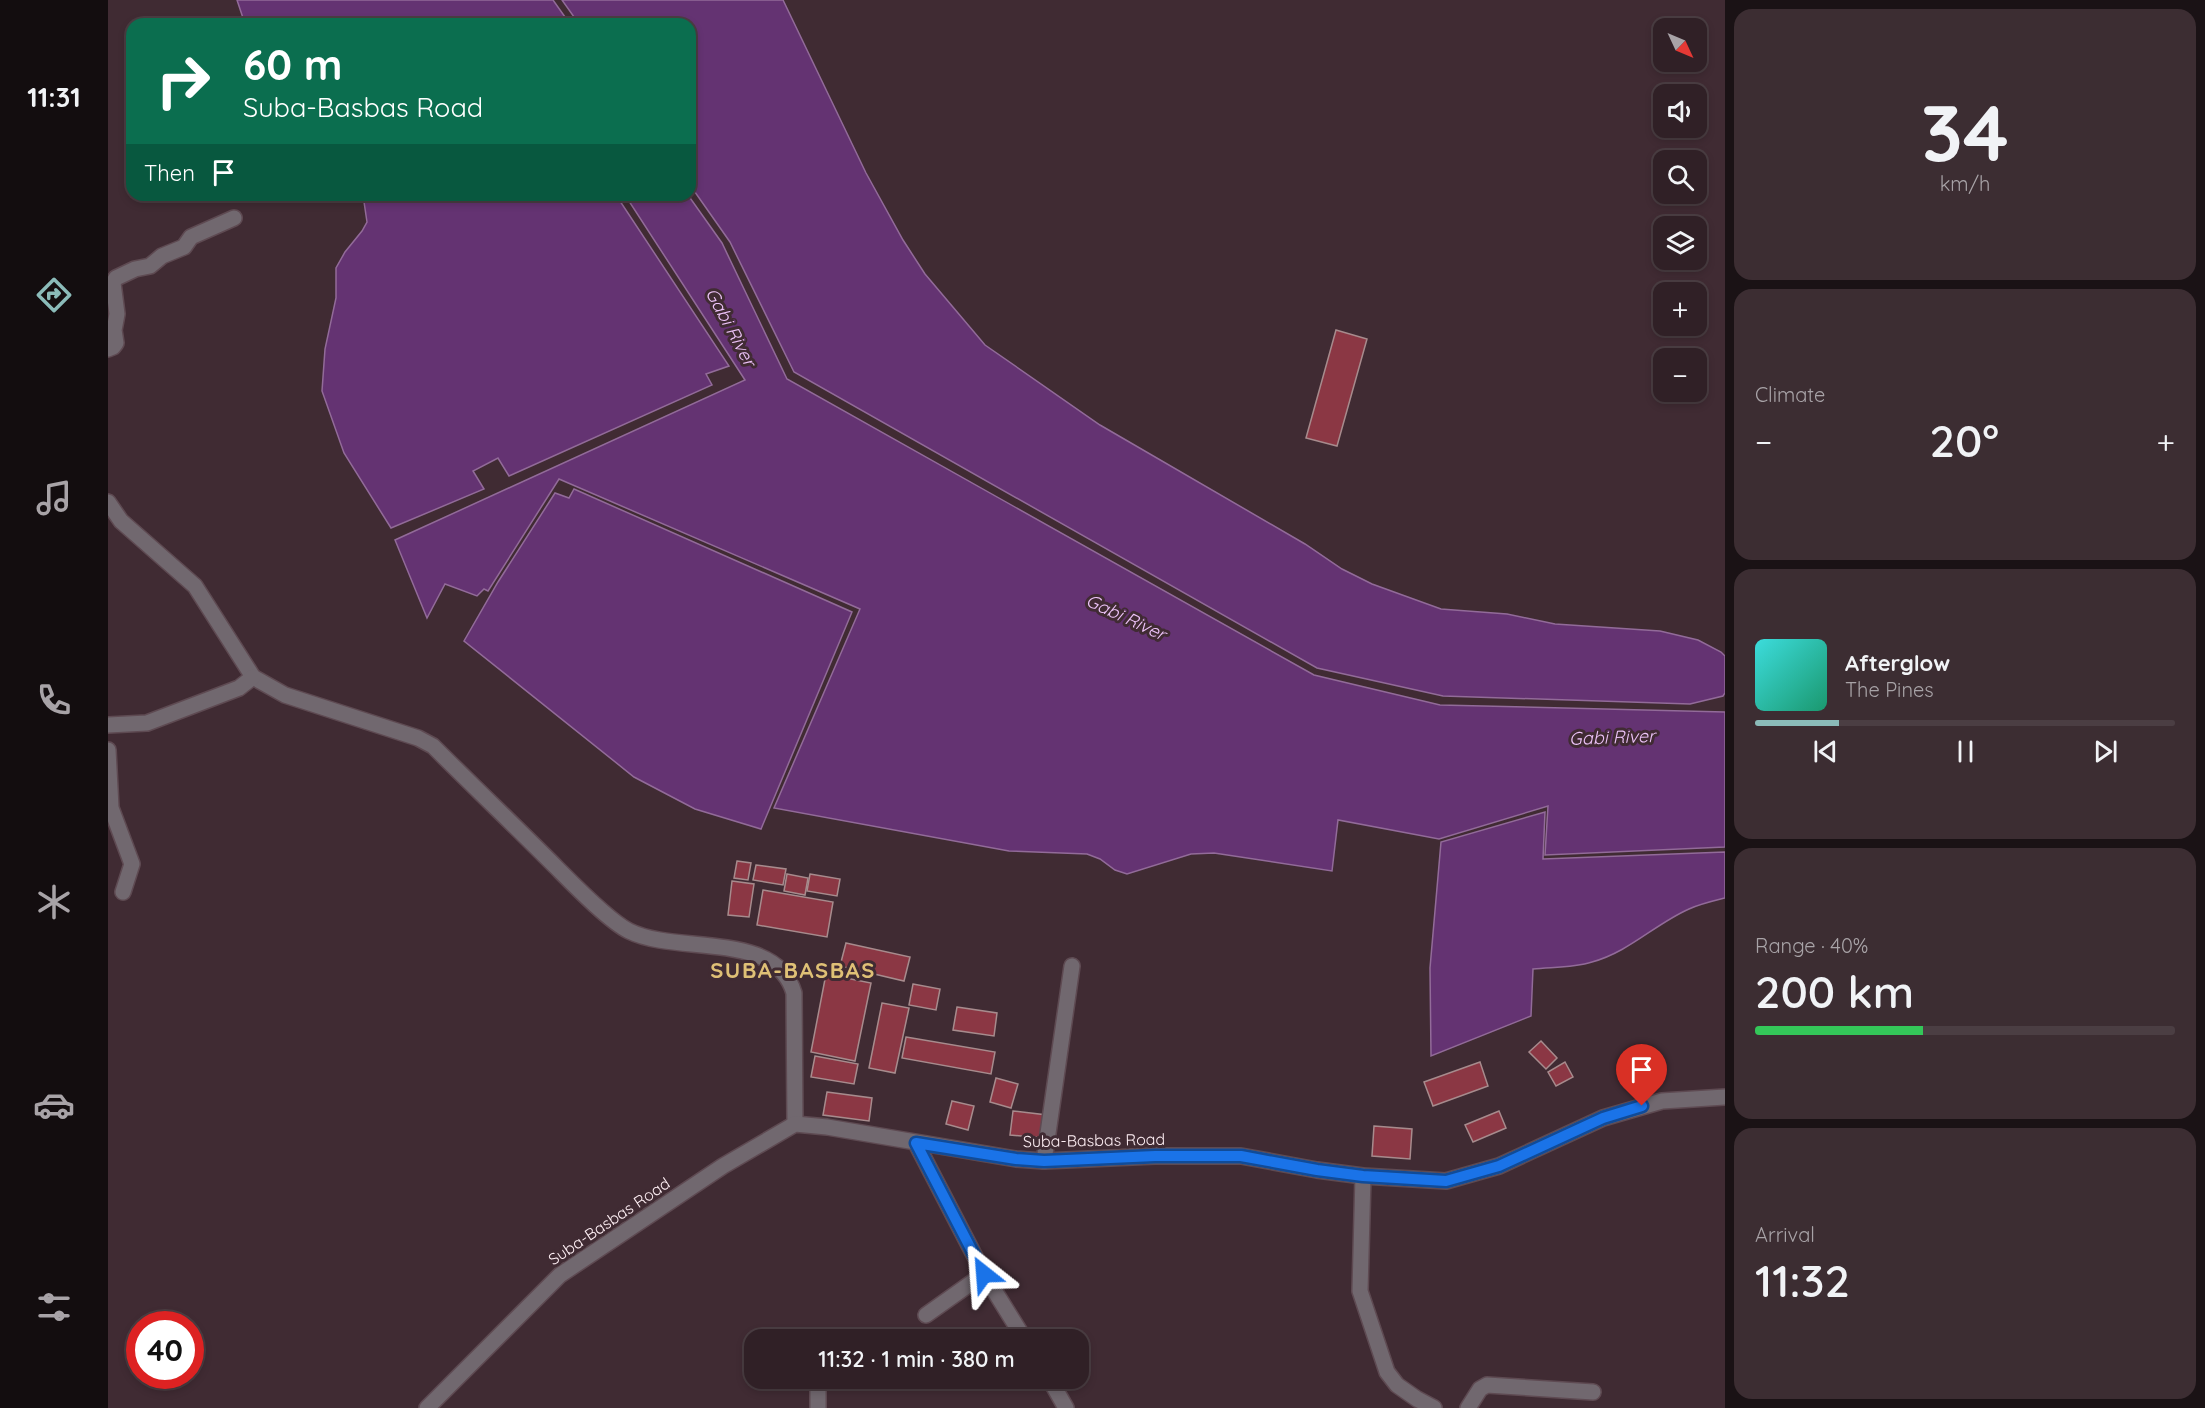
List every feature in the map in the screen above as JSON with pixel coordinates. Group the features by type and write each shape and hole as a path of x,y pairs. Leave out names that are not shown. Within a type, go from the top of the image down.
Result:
{"street":[{"path":"108,349 116,343 114,330 117,314 113,283 116,278 135,269 150,266 162,256 184,247 191,237 234,218"},
{"path":"108,502 121,521 195,586 254,678 285,695 418,738 433,746 573,884 627,930 674,944 726,948 764,957 777,964 792,986 794,993 795,1124"},
{"path":"108,725 147,723 239,688 254,678"},
{"path":"108,750 111,808 132,864 123,892"},
{"path":"1044,1161 1072,966"},
{"name":"Suba-Basbas Road","path":"427,1408 560,1275 723,1166 795,1124 827,1127 1016,1159 1044,1161 1155,1156 1241,1156 1363,1176 1446,1181 1466,1177 1532,1152 1603,1118 1662,1101 1725,1097"},
{"path":"916,1143 984,1274 1018,1329"},
{"path":"1363,1176 1360,1291 1387,1372 1397,1385 1434,1408"},
{"path":"926,1315 984,1274"},
{"path":"1468,1408 1479,1389 1487,1384 1593,1392"},
{"path":"818,1389 818,1408"},
{"path":"1055,1389 1066,1408"}],"water":[{"path":"237,0 553,0 566,18 243,18"},
{"path":"562,0 783,0 866,173 903,240 925,274 985,345 1100,425 1305,544 1342,569 1372,584 1441,609 1507,614 1555,624 1660,631 1698,640 1725,656 1725,693 1723,696 1690,704 1443,696 1317,668 794,372 730,242 696,194 696,18 575,18"},
{"path":"364,201 620,201 729,366 706,374 712,385 509,476 498,458 473,471 484,489 391,528 344,453 322,391 325,349 336,298 336,268 367,222"},
{"name":"Gabi River","path":"629,201 692,201 722,243 787,379 1314,675 1440,705 1725,712 1725,847 1545,855 1548,806 1439,839 1338,820 1332,871 1214,853 1191,854 1127,874 1087,854 1009,851 774,808 860,609 559,479 488,591 484,589 477,596 445,584 427,618 395,540 745,380"},
{"path":"574,489 852,612 761,829 695,809 634,777 464,641 498,582 555,493 569,498"},
{"path":"1545,812 1543,859 1725,852 1725,898 1689,909 1618,952 1592,962 1533,969 1531,1016 1431,1056 1430,968 1441,842"}],"building":[{"path":"1336,330 1367,339 1337,446 1306,438"},
{"path":"737,861 751,863 748,880 734,878"},
{"path":"756,865 786,869 783,885 753,880"},
{"path":"787,874 808,878 805,895 784,891"},
{"path":"810,874 840,879 837,896 807,891"},
{"path":"732,881 754,884 749,917 728,915"},
{"path":"763,890 833,902 827,937 757,925"},
{"path":"846,943 910,957 904,981 840,966"},
{"path":"826,974 871,983 855,1061 811,1052"},
{"path":"913,984 940,989 936,1010 909,1005"},
{"path":"882,1003 909,1008 895,1073 869,1068"},
{"path":"957,1007 997,1013 994,1036 953,1030"},
{"path":"906,1037 995,1052 991,1074 902,1058"},
{"path":"1541,1041 1557,1058 1546,1069 1529,1052"},
{"path":"815,1056 858,1064 854,1084 811,1077"},
{"path":"1480,1062 1488,1086 1433,1106 1424,1082"},
{"path":"1565,1062 1573,1077 1556,1086 1548,1072"},
{"path":"996,1078 1018,1084 1011,1108 990,1102"},
{"path":"827,1092 872,1098 869,1121 823,1115"},
{"path":"952,1101 974,1106 968,1130 946,1124"},
{"path":"1013,1111 1047,1115 1044,1138 1010,1135"},
{"path":"1499,1111 1506,1128 1473,1142 1465,1125"},
{"path":"1374,1126 1412,1129 1410,1159 1372,1156"}],"district":[{"name":"SUBA-BASBAS","path":"793,970"}],"route":[{"path":"984,1274 916,1143 1016,1159 1044,1161 1155,1156 1241,1156 1363,1176 1446,1181 1499,1166 1603,1118 1642,1106"}]}
